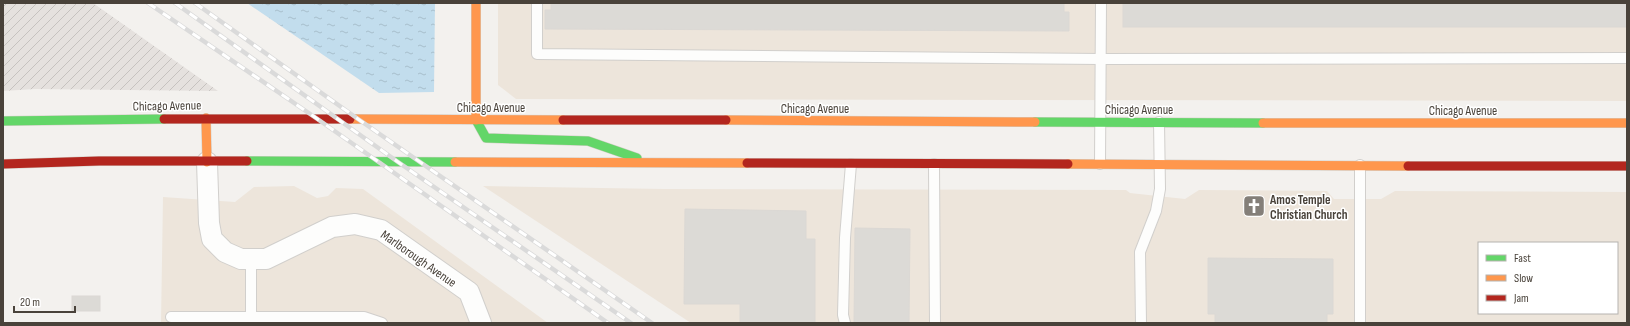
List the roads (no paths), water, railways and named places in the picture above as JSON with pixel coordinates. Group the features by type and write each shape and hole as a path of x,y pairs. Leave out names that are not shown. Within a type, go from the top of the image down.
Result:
{"main road":[{"path":"476,3 476,120 486,138 588,141 654,163"},
{"path":"206,118 206,162"},
{"name":"Chicago Avenue","path":"3,121 206,118 1627,123"},
{"path":"3,164 100,161 1360,165 1488,167 1627,166"}],"street":[{"name":"Marlborough Avenue","path":"206,162 209,223 212,239 225,252 241,259 266,259 332,227 355,224 381,230 469,292 481,323"}],"lane":[{"path":"537,3 537,54 1101,59 1627,58"},
{"path":"1100,164 1101,3"},
{"path":"1141,323 1140,252 1156,211 1160,189 1159,122"},
{"path":"845,323 843,315 845,245 851,164"},
{"path":"934,164 936,323"},
{"path":"1360,165 1360,323"},
{"path":"250,259 250,317"},
{"path":"171,317 364,317 382,323"}],"water":[{"path":"247,3 435,3 434,92 379,93"}],"railway":[{"path":"148,3 316,118 608,323"},
{"path":"175,3 398,162 631,323"},
{"path":"195,3 358,119 652,323"}],"place":[{"name":"Amos Temple Christian Church","path":"1254,206"}]}
